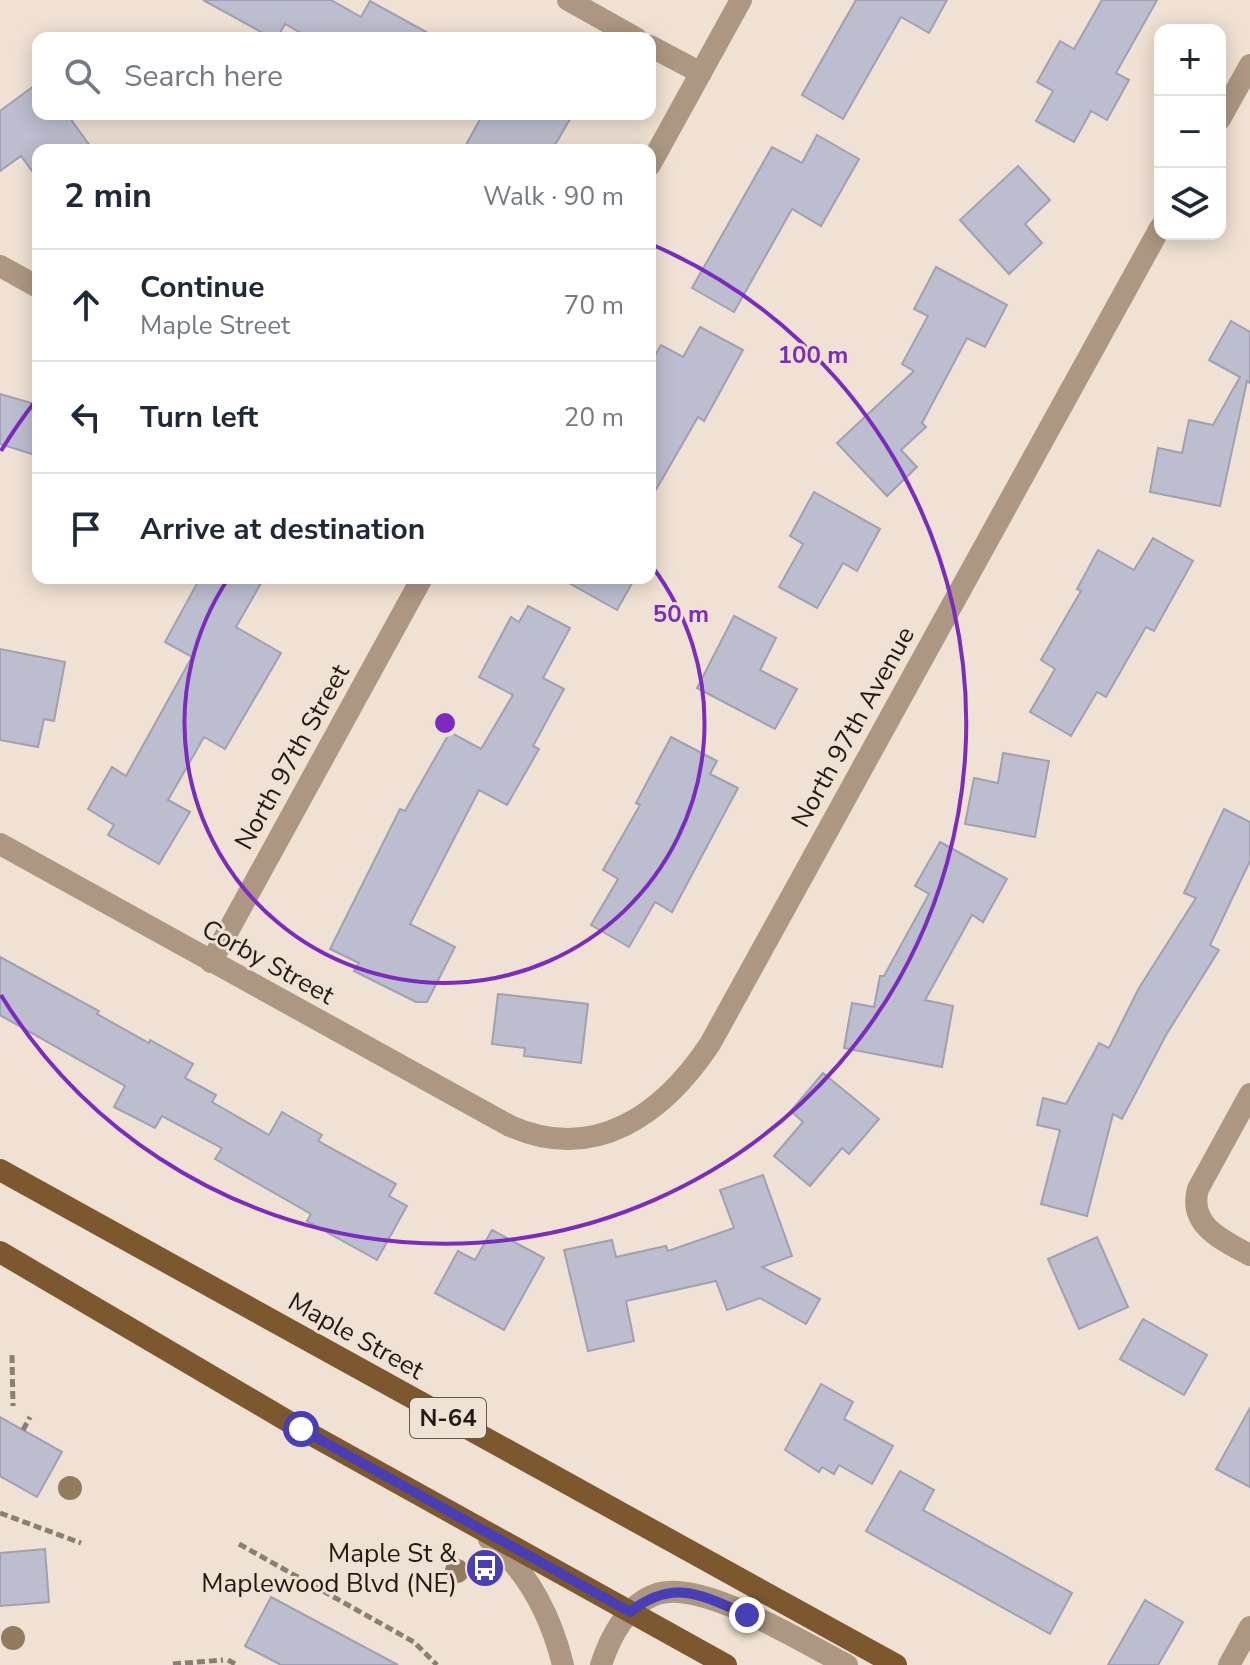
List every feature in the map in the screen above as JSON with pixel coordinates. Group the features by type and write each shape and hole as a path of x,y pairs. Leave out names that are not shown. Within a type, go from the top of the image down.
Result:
{"main road":[{"name":"Maple Street","path":"0,1170 896,1665"},
{"path":"0,1252 454,1516 726,1665"}],"street":[{"path":"568,0 625,32"},
{"path":"656,154 741,0"},
{"path":"656,49 701,73"},
{"path":"1226,108 1250,65"},
{"name":"North 97th Avenue","path":"510,1126 557,1138 589,1136 627,1125 659,1106 685,1081 718,1030 1154,239"},
{"path":"0,266 32,284"},
{"name":"North 97th Street","path":"211,962 419,584"},
{"name":"Corby Street","path":"0,844 510,1126"},
{"path":"1250,1094 1198,1189 1194,1202 1199,1220 1219,1238 1250,1255"},
{"path":"454,1516 488,1538 519,1567 539,1598 563,1665"},
{"path":"601,1665 614,1634 630,1612 660,1593 689,1593 737,1611 847,1665"},
{"path":"1229,1665 1250,1627"}],"path":[{"path":"12,1355 13,1406"},
{"path":"23,1430 30,1417"},
{"path":"0,1513 81,1543"},
{"path":"239,1544 414,1642 437,1665"},
{"path":"173,1664 226,1660 237,1665"}],"building":[{"path":"203,0 331,0 361,17 370,1 426,32 299,32 285,24 280,32 261,32"},
{"path":"856,0 947,0 929,33 901,17 843,119 802,95"},
{"path":"1102,0 1157,0 1116,73 1129,80 1107,120 1091,111 1074,142 1036,121 1053,91 1037,82 1060,41 1074,49"},
{"path":"32,87 32,120 71,120 89,144 32,144 32,171 21,156 0,171 0,111"},
{"path":"480,120 570,120 556,144 466,144"},
{"path":"817,135 859,159 821,226 792,209 734,312 692,288 772,147 802,163"},
{"path":"1018,166 1050,200 1025,224 1042,243 1009,274 960,220"},
{"path":"936,267 1007,305 985,347 967,338 922,423 926,427 901,450 917,467 887,496 837,443 914,371 902,364 928,316 914,309"},
{"path":"1231,321 1250,332 1250,383 1247,381 1220,506 1150,492 1158,448 1182,453 1189,420 1213,425 1240,377 1209,360"},
{"path":"700,327 743,350 704,421 698,417 656,490 656,354 661,345 683,357"},
{"path":"0,394 32,403 32,454 0,444"},
{"path":"814,492 880,529 857,571 843,563 817,608 779,587 803,544 790,536"},
{"path":"1153,538 1193,561 1154,631 1146,627 1106,697 1097,692 1071,736 1030,712 1055,669 1041,660 1081,591 1077,589 1098,550 1134,570"},
{"path":"197,584 261,584 236,627 281,653 225,749 204,737 168,800 190,812 159,864 108,835 114,825 88,809 112,767 126,776 192,657 165,642"},
{"path":"571,584 632,584 617,610"},
{"path":"528,606 570,628 543,678 564,689 533,746 539,749 507,805 479,790 410,924 455,947 427,1002 416,1002 354,971 359,963 330,949 400,809 405,811 450,732 481,749 513,695 479,677 511,617 519,622"},
{"path":"734,616 776,638 760,670 797,689 775,729 697,688"},
{"path":"0,649 65,662 54,721 44,719 38,747 0,740"},
{"path":"671,737 717,761 710,774 738,788 672,912 655,902 629,947 591,925 618,879 603,870 640,805 636,803"},
{"path":"1003,753 1049,761 1035,837 965,824 974,778 998,783"},
{"path":"1224,809 1250,822 1250,861 1210,945 1219,950 1166,1035 1122,1119 1113,1114 1087,1216 1041,1204 1060,1130 1037,1125 1043,1098 1066,1104 1099,1043 1109,1048 1139,988 1196,898 1184,893"},
{"path":"940,842 1007,879 983,922 972,915 925,1000 953,1006 942,1067 844,1048 852,1003 874,1007 880,976 884,976 929,894 915,886"},
{"path":"0,957 99,1011 97,1014 149,1043 150,1040 193,1064 185,1078 216,1095 212,1102 269,1135 282,1112 322,1135 318,1141 396,1184 389,1196 407,1206 377,1260 307,1221 311,1214 215,1159 222,1148 162,1116 155,1128 114,1107 125,1086 0,1015"},
{"path":"498,994 588,1004 581,1063 524,1056 525,1048 492,1044"},
{"path":"823,1073 879,1119 849,1154 842,1148 810,1186 774,1156 803,1122 791,1111"},
{"path":"763,1175 792,1256 762,1267 820,1299 806,1324 760,1298 727,1310 716,1281 626,1301 634,1341 588,1351 564,1250 612,1240 616,1257 666,1246 668,1251 734,1228 720,1190"},
{"path":"492,1230 544,1258 504,1330 435,1293 458,1251 475,1260"},
{"path":"1097,1237 1128,1307 1079,1329 1048,1259"},
{"path":"1143,1319 1207,1355 1184,1395 1120,1359"},
{"path":"821,1384 853,1402 844,1419 893,1446 872,1484 839,1465 834,1474 822,1467 819,1472 785,1450"},
{"path":"1250,1408 1250,1487 1216,1469"},
{"path":"0,1417 62,1452 37,1497 0,1476"},
{"path":"900,1471 934,1490 923,1510 1072,1593 1050,1634 866,1531"},
{"path":"45,1549 49,1602 0,1606 0,1553"},
{"path":"271,1597 398,1665 281,1665 245,1646"},
{"path":"1145,1600 1183,1622 1158,1665 1108,1665"}],"place":[{"name":"Maple St & Maplewood Blvd (NE)","path":"485,1568"}],"route":[{"path":"301,1429 630,1612 653,1596 675,1591 702,1597 747,1615"}]}
